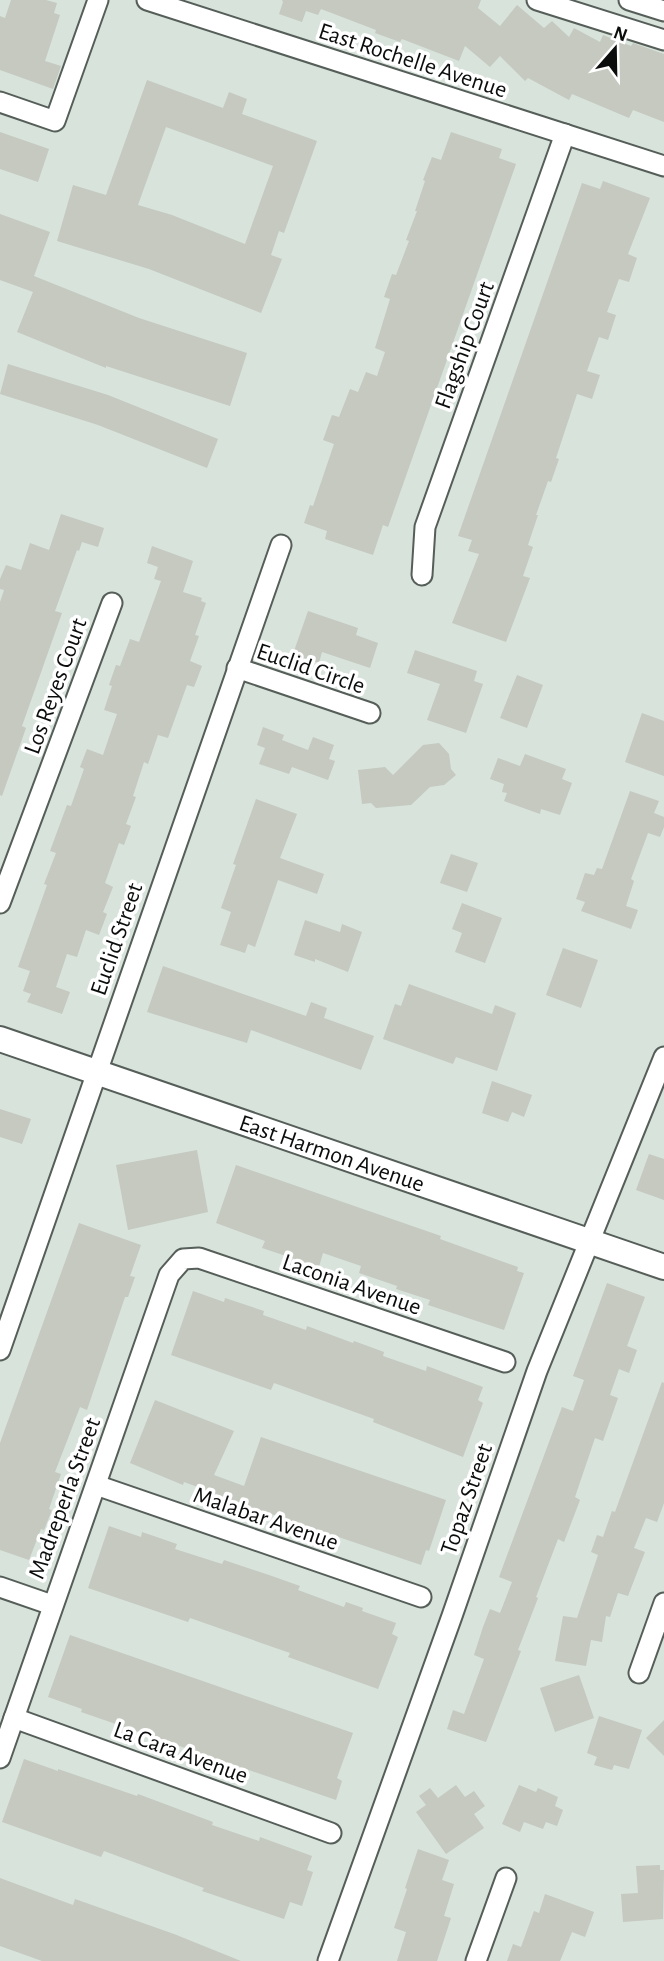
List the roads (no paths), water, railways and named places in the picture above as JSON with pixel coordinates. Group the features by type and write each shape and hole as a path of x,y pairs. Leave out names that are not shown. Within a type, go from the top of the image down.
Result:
{"main road":[{"name":"East Harmon Avenue","path":"0,1039 664,1267"}],"street":[{"path":"0,102 55,121 98,0"},
{"name":"East Rochelle Avenue","path":"147,0 664,166"},
{"path":"537,0 600,9 618,26 664,40"},
{"path":"618,26 627,0 664,11"},
{"name":"Flagship Court","path":"422,575 425,527 565,134"},
{"name":"Euclid Street","path":"0,1350 281,545"},
{"name":"Los Reyes Court","path":"0,903 112,603"},
{"name":"Euclid Circle","path":"237,668 370,713"},
{"name":"Topaz Street","path":"328,1961 537,1371 664,1057"},
{"name":"Laconia Avenue","path":"183,1259 200,1258 505,1362"},
{"name":"Madreperla Street","path":"0,1758 169,1275 183,1259"},
{"name":"Malabar Avenue","path":"96,1485 421,1597"},
{"path":"0,1587 52,1605"},
{"path":"639,1673 664,1603"},
{"name":"La Cara Avenue","path":"14,1718 331,1833"},
{"path":"476,1961 506,1878"}]}
